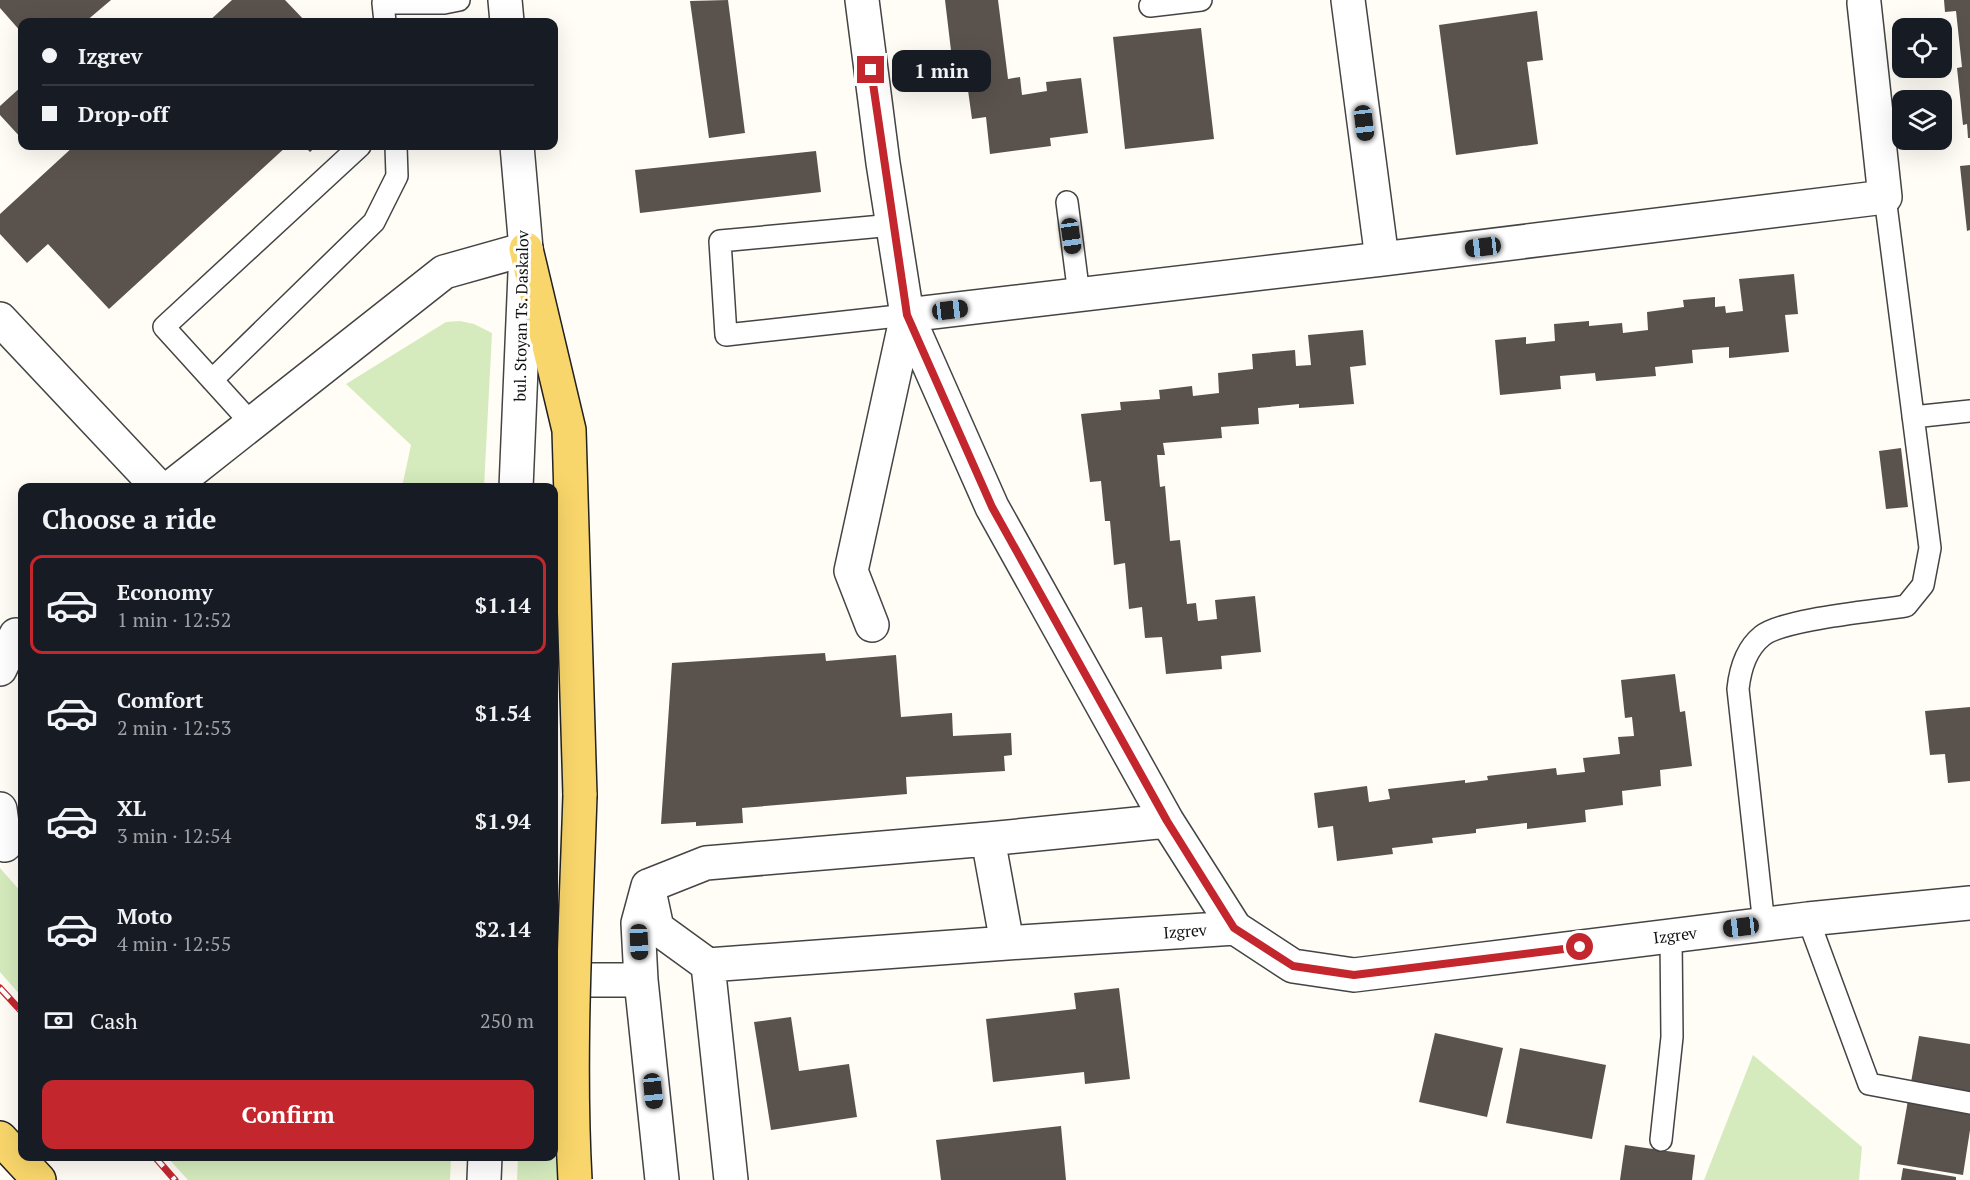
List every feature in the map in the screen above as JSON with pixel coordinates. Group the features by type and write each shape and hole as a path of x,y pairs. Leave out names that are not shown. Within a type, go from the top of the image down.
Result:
{"main road":[{"path":"526,249 569,430 580,795 573,1046 575,1180"}],"street":[{"path":"505,0 507,18"},
{"path":"862,0 907,315 992,507 1167,821 1234,928"},
{"path":"1348,0 1382,259"},
{"path":"907,315 1885,197 1864,3"},
{"name":"bul. Stoyan Ts. Daskalov","path":"516,483 526,249 517,150"},
{"path":"176,483 444,272 526,249"},
{"path":"872,625 851,571 907,315"},
{"path":"0,319 154,483"},
{"path":"0,669 13,636"},
{"path":"0,809 9,849"},
{"path":"648,886 706,863 1167,821"},
{"path":"988,839 1007,943"},
{"path":"648,886 657,928 708,965 731,1180"},
{"path":"648,886 638,923 641,980 662,1180"},
{"name":"Izgrev","path":"708,965 1234,928 1293,966 1354,975 1808,919 1970,903"},
{"path":"558,980 641,980"},
{"path":"484,1180 485,1161"}],"lane":[{"path":"385,18 383,3 444,3 459,0"},
{"path":"1150,6 1201,0"},
{"path":"252,424 164,327 356,150"},
{"path":"212,380 374,222 397,176 396,150"},
{"path":"1764,925 1738,689 1740,670 1762,636 1783,625 1906,606 1923,585 1930,548 1885,197"},
{"path":"1067,202 1079,295"},
{"path":"893,225 720,241 726,335 907,315"},
{"path":"1913,417 1970,411"},
{"path":"1808,919 1869,1084 1970,1103"},
{"path":"1661,1140 1672,1037 1671,936"}],"green space":[{"path":"460,321 474,324 492,333 484,483 403,483 411,445 346,384 446,322"},
{"path":"0,868 18,888 18,992 0,972"},
{"path":"558,993 559,1180 517,1180 518,1161 558,1161"},
{"path":"1753,1055 1862,1147 1859,1180 1704,1180"},
{"path":"171,1161 451,1161 450,1180 188,1180"}],"building":[{"path":"0,0 111,0 90,18 18,18 18,28 0,8"},
{"path":"232,0 285,0 302,18 212,18"},
{"path":"728,0 745,133 709,138 690,1"},
{"path":"945,0 998,0 1008,79 1020,77 1022,95 1047,91 1046,82 1081,78 1088,133 1050,138 1051,146 990,154 986,117 972,119 967,83 955,84"},
{"path":"1944,0 1970,0 1970,138 1968,138 1967,124 1963,125 1957,68 1962,67 1956,11 1945,12"},
{"path":"1537,11 1543,60 1527,62 1538,144 1456,155 1439,25"},
{"path":"1201,28 1214,139 1125,149 1113,37"},
{"path":"18,90 18,135 0,115 0,106"},
{"path":"70,150 283,150 109,309 48,244 27,263 0,234 0,214"},
{"path":"816,151 821,192 640,213 635,170"},
{"path":"1970,165 1970,230 1967,231 1960,166"},
{"path":"1794,274 1798,314 1785,315 1789,352 1729,358 1729,347 1692,350 1693,363 1655,367 1656,376 1596,381 1595,373 1560,376 1561,389 1500,395 1495,340 1526,337 1526,344 1555,341 1554,324 1589,321 1589,326 1622,323 1623,333 1648,330 1647,312 1684,307 1683,300 1715,297 1715,307 1725,306 1726,313 1743,311 1739,279"},
{"path":"1363,330 1366,365 1350,367 1354,404 1299,408 1299,404 1258,408 1259,424 1221,427 1222,438 1163,443 1165,455 1157,455 1160,487 1165,486 1170,541 1180,540 1187,604 1196,603 1198,621 1217,619 1215,600 1255,596 1261,652 1221,656 1222,669 1166,674 1162,637 1145,638 1142,607 1129,609 1125,563 1114,565 1110,521 1105,521 1101,481 1090,482 1081,414 1121,410 1120,402 1160,399 1159,390 1192,386 1193,396 1219,393 1218,373 1253,369 1252,354 1295,350 1296,366 1311,365 1308,335"},
{"path":"1901,448 1908,507 1886,509 1879,451"},
{"path":"825,653 826,661 896,655 901,717 952,713 953,736 1011,733 1012,755 1004,756 1005,771 906,777 907,794 742,808 743,823 696,826 696,822 661,824 672,663"},
{"path":"1675,674 1680,712 1685,711 1692,766 1660,770 1661,786 1622,791 1623,805 1585,810 1586,822 1527,829 1527,823 1476,829 1476,833 1432,838 1433,843 1392,848 1393,854 1337,861 1333,826 1318,828 1314,793 1367,786 1369,802 1390,799 1388,789 1465,780 1465,783 1488,780 1487,776 1556,768 1557,775 1585,772 1583,758 1620,754 1618,737 1634,736 1632,717 1625,718 1621,680"},
{"path":"1970,707 1970,781 1948,783 1945,754 1930,755 1925,711"},
{"path":"1119,988 1130,1079 1085,1084 1084,1072 993,1082 986,1019 1076,1009 1074,993"},
{"path":"791,1017 799,1071 849,1064 857,1117 771,1130 754,1022"},
{"path":"1435,1033 1503,1048 1487,1117 1419,1102"},
{"path":"1919,1036 1970,1044 1970,1130 1963,1175 1897,1164"},
{"path":"1520,1048 1606,1065 1592,1139 1506,1123"},
{"path":"1061,1126 1066,1180 941,1180 936,1140"},
{"path":"1625,1145 1695,1155 1692,1180 1620,1180"},
{"path":"1903,1168 1956,1177 1956,1180 1901,1180"}],"railway":[{"path":"0,988 18,1008"},
{"path":"158,1161 175,1180"}],"route":[{"path":"871,70 907,315 992,507 1167,821 1234,928 1293,966 1354,975 1580,947"}]}
